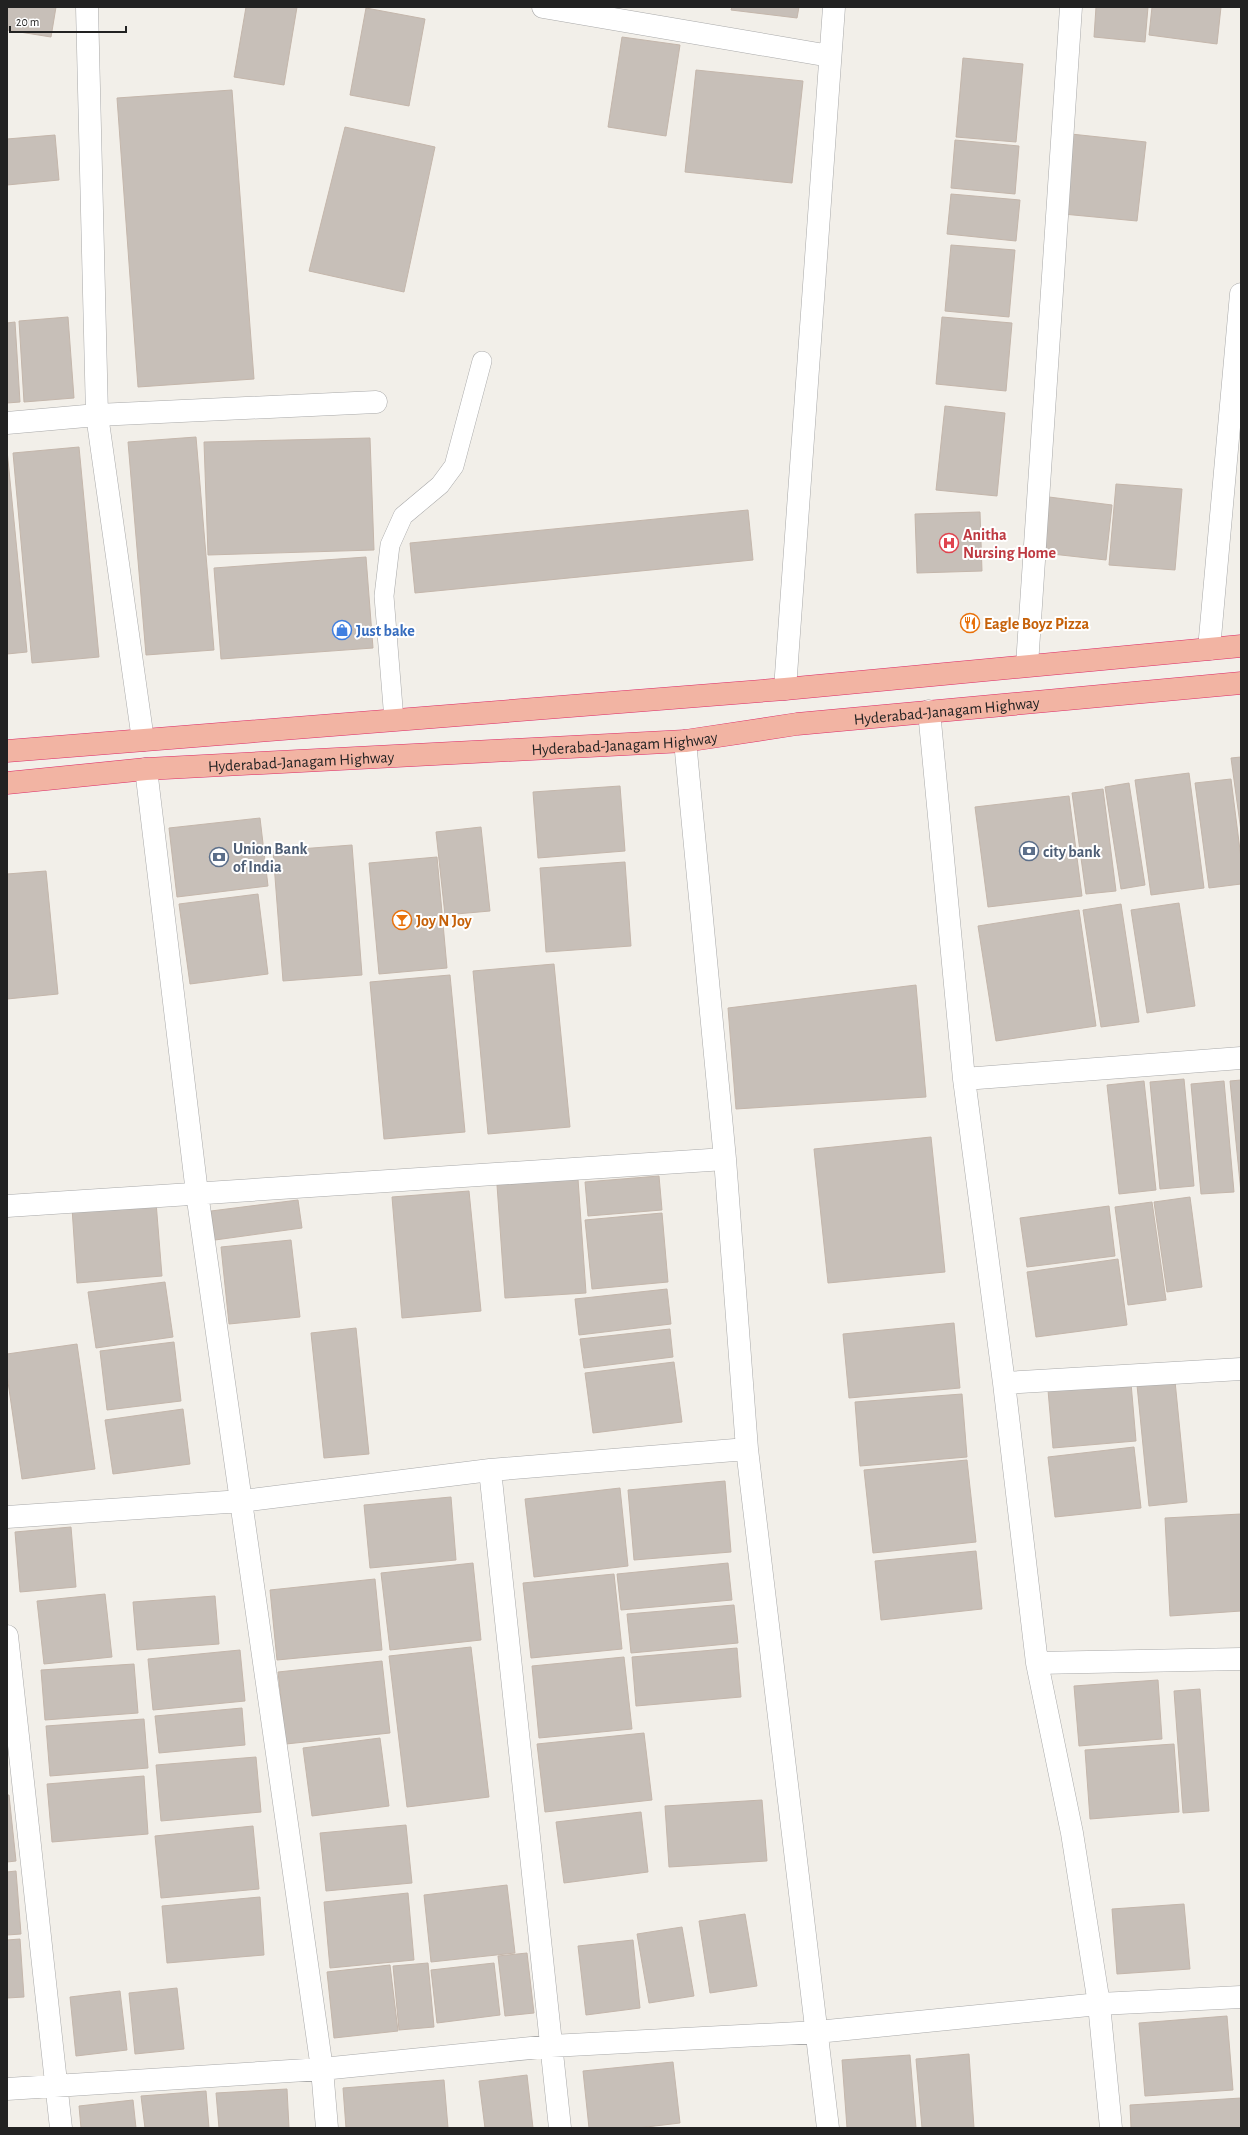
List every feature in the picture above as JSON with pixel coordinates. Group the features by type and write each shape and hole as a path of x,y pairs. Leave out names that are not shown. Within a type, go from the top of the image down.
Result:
{"highway":[{"name":"Hyderabad-Janagam Highway","path":"7,751 785,689 1241,646"},
{"name":"Hyderabad-Janagam Highway","path":"7,784 146,769 685,741 797,724 1241,683"}],"street":[{"path":"87,7 97,415 143,740"},
{"path":"785,689 834,7"},
{"path":"1027,665 1071,7"},
{"path":"551,8 830,56"},
{"path":"1209,649 1241,294"},
{"path":"7,423 97,415 376,402"},
{"path":"929,711 964,1079 1004,1383 1037,1663 1072,1833 1099,2004 1111,2128"},
{"path":"685,741 725,1158 747,1448 828,2128"},
{"path":"146,769 197,1193 322,2069 328,2128"},
{"path":"964,1079 1241,1058"},
{"path":"7,1206 725,1158"},
{"path":"1004,1383 1241,1369"},
{"path":"7,1517 242,1501 490,1470 747,1448"},
{"path":"490,1470 560,2128"},
{"path":"7,1636 61,2128"},
{"path":"1037,1663 1241,1659"},
{"path":"7,2089 322,2069 551,2046 817,2032 1099,2004 1241,1996"}],"lane":[{"path":"394,720 384,596 390,545 403,516 440,485 454,466 482,361"}],"building":[{"path":"7,7 56,7 51,37 7,30"},
{"path":"246,7 297,7 284,85 234,77"},
{"path":"732,7 799,7 797,18 731,10"},
{"path":"1096,7 1148,7 1145,42 1094,37"},
{"path":"1152,7 1221,7 1217,44 1149,35"},
{"path":"366,8 425,19 409,106 350,95"},
{"path":"622,37 680,45 666,136 608,127"},
{"path":"963,58 1023,64 1016,142 956,137"},
{"path":"696,70 803,81 792,183 685,172"},
{"path":"232,90 254,379 138,387 117,98"},
{"path":"345,127 435,147 404,292 309,271"},
{"path":"1071,134 1146,142 1137,221 1063,214"},
{"path":"55,135 59,180 7,185 7,139"},
{"path":"955,140 1019,146 1015,194 951,188"},
{"path":"951,194 1020,200 1016,241 947,234"},
{"path":"951,245 1015,250 1009,317 945,311"},
{"path":"68,317 74,398 24,402 19,321"},
{"path":"942,317 1012,323 1006,391 936,384"},
{"path":"15,322 20,402 7,403 7,323"},
{"path":"945,406 1005,413 997,496 936,490"},
{"path":"196,437 214,650 146,655 128,442"},
{"path":"370,438 374,550 208,555 204,442"},
{"path":"79,447 99,657 32,663 13,453"},
{"path":"7,450 27,652 7,654"},
{"path":"1116,484 1182,489 1175,570 1109,565"},
{"path":"1049,497 1112,505 1106,560 1043,553"},
{"path":"748,510 753,560 415,593 410,543"},
{"name":"Anitha Nursing Home","path":"980,512 982,571 917,573 915,514"},
{"path":"366,557 373,648 221,659 214,568"},
{"path":"1241,757 1241,831 1231,758"},
{"path":"1189,773 1204,888 1151,895 1135,780"},
{"path":"1231,779 1241,858 1241,884 1209,888 1195,783"},
{"path":"1129,783 1145,885 1121,889 1105,787"},
{"path":"620,786 625,851 538,858 533,792"},
{"path":"1103,789 1116,891 1086,894 1072,793"},
{"name":"city bank","path":"1069,796 1082,896 988,907 975,807"},
{"name":"Union Bank of India","path":"260,818 268,886 177,897 169,828"},
{"path":"481,827 490,911 445,915 436,832"},
{"path":"352,845 362,975 283,981 273,851"},
{"path":"437,857 447,968 379,974 369,863"},
{"path":"625,862 631,946 546,952 540,868"},
{"path":"46,871 58,994 7,999 7,874"},
{"path":"258,894 268,974 190,984 179,904"},
{"path":"1179,903 1195,1006 1147,1013 1131,910"},
{"path":"1121,904 1139,1022 1101,1027 1083,910"},
{"path":"1079,910 1096,1026 996,1041 978,926"},
{"path":"554,964 570,1127 488,1134 473,971"},
{"path":"450,975 465,1132 384,1139 370,982"},
{"path":"916,985 926,1097 736,1109 728,1008"},
{"path":"1184,1079 1194,1186 1160,1189 1150,1082"},
{"path":"1241,1080 1241,1193 1230,1081"},
{"path":"1144,1081 1156,1190 1119,1194 1107,1085"},
{"path":"1224,1081 1234,1192 1201,1194 1191,1084"},
{"path":"931,1137 945,1272 828,1283 814,1149"},
{"path":"659,1176 662,1210 588,1216 585,1182"},
{"path":"578,1179 586,1293 505,1298 497,1185"},
{"path":"469,1191 481,1311 402,1318 392,1197"},
{"path":"1190,1197 1202,1287 1167,1292 1154,1202"},
{"path":"298,1200 302,1228 215,1240 211,1211"},
{"path":"156,1202 162,1276 77,1283 72,1208"},
{"path":"1152,1202 1166,1300 1128,1305 1115,1207"},
{"path":"1109,1206 1115,1256 1027,1267 1020,1218"},
{"path":"662,1213 668,1282 592,1289 585,1220"},
{"path":"291,1240 300,1317 229,1324 221,1247"},
{"path":"1118,1259 1127,1325 1036,1337 1027,1272"},
{"path":"165,1282 173,1337 96,1348 88,1292"},
{"path":"667,1289 671,1324 579,1335 575,1299"},
{"path":"954,1323 960,1388 849,1398 843,1334"},
{"path":"356,1328 369,1454 324,1458 311,1333"},
{"path":"670,1329 673,1357 584,1368 580,1339"},
{"path":"174,1342 181,1401 107,1410 100,1351"},
{"path":"77,1344 95,1469 22,1479 7,1375 7,1354"},
{"path":"674,1362 682,1422 593,1433 585,1373"},
{"path":"1175,1381 1187,1502 1149,1506 1137,1385"},
{"path":"1131,1383 1136,1441 1053,1448 1048,1390"},
{"path":"962,1394 967,1457 860,1466 855,1402"},
{"path":"183,1409 190,1464 113,1474 105,1420"},
{"path":"1134,1447 1141,1508 1055,1517 1048,1457"},
{"path":"967,1460 976,1542 873,1553 864,1470"},
{"path":"725,1481 731,1552 634,1560 628,1490"},
{"path":"620,1488 628,1566 534,1577 525,1499"},
{"path":"451,1497 456,1560 370,1568 364,1505"},
{"path":"1241,1514 1241,1611 1170,1616 1165,1518"},
{"path":"71,1527 76,1587 20,1592 15,1532"},
{"path":"976,1551 982,1609 881,1620 875,1561"},
{"path":"473,1563 481,1640 390,1650 381,1573"},
{"path":"728,1563 732,1600 621,1610 617,1574"},
{"path":"614,1574 622,1649 531,1658 523,1583"},
{"path":"375,1579 382,1650 277,1660 270,1590"},
{"path":"105,1594 112,1657 44,1664 37,1601"},
{"path":"215,1596 219,1644 137,1650 133,1602"},
{"path":"734,1605 738,1643 631,1653 627,1614"},
{"path":"471,1647 489,1797 407,1807 389,1656"},
{"path":"737,1648 741,1697 636,1706 632,1657"},
{"path":"240,1650 245,1701 153,1710 148,1659"},
{"path":"624,1657 632,1729 539,1738 532,1666"},
{"path":"382,1661 390,1733 286,1744 278,1672"},
{"path":"134,1664 138,1713 45,1720 41,1670"},
{"path":"1158,1680 1162,1739 1079,1746 1074,1686"},
{"path":"1200,1689 1209,1811 1183,1813 1174,1691"},
{"path":"242,1708 245,1745 159,1753 155,1716"},
{"path":"144,1719 148,1768 50,1776 46,1726"},
{"path":"644,1733 652,1800 545,1812 537,1744"},
{"path":"380,1738 389,1806 312,1816 303,1748"},
{"path":"1174,1744 1179,1812 1090,1819 1085,1750"},
{"path":"256,1757 261,1812 161,1821 156,1765"},
{"path":"144,1776 148,1834 52,1842 47,1784"},
{"path":"7,1795 9,1795 16,1861 7,1862"},
{"path":"762,1800 767,1861 669,1867 665,1806"},
{"path":"641,1812 648,1872 564,1883 556,1822"},
{"path":"406,1825 412,1883 326,1891 320,1833"},
{"path":"253,1826 259,1889 161,1898 155,1836"},
{"path":"16,1871 21,1934 7,1935 7,1872"},
{"path":"507,1885 515,1953 431,1962 424,1895"},
{"path":"408,1893 414,1960 330,1968 324,1902"},
{"path":"260,1897 264,1955 167,1963 162,1906"},
{"path":"1184,1904 1190,1969 1117,1974 1112,1909"},
{"path":"745,1914 757,1986 710,1993 699,1921"},
{"path":"682,1927 694,1996 649,2003 637,1934"},
{"path":"20,1939 24,1997 7,1998 7,1940"},
{"path":"633,1940 640,2008 586,2015 578,1946"},
{"path":"527,1953 534,2013 505,2016 498,1956"},
{"path":"428,1963 434,2027 399,2030 393,1966"},
{"path":"494,1963 500,2015 437,2023 431,1970"},
{"path":"390,1965 398,2031 334,2038 327,1972"},
{"path":"177,1988 184,2049 135,2054 129,1993"},
{"path":"120,1991 127,2050 76,2056 70,1997"},
{"path":"1227,2016 1233,2090 1145,2096 1139,2023"},
{"path":"969,2054 974,2128 922,2128 916,2059"},
{"path":"910,2055 916,2128 847,2128 842,2060"},
{"path":"673,2062 680,2123 638,2128 589,2128 583,2071"},
{"path":"527,2075 533,2128 485,2128 479,2081"},
{"path":"444,2080 448,2128 346,2128 343,2088"},
{"path":"287,2089 289,2128 219,2128 216,2093"},
{"path":"206,2091 209,2128 145,2128 141,2096"},
{"path":"1241,2098 1241,2128 1131,2128 1130,2105"},
{"path":"133,2100 136,2128 81,2128 79,2106"}],"place":[{"name":"Anitha Nursing Home","path":"949,543"},
{"name":"Eagle Boyz Pizza","path":"970,623"},
{"name":"Just bake","path":"342,630"},
{"name":"city bank","path":"1029,851"},
{"name":"Union Bank of India","path":"219,857"},
{"name":"Joy N Joy","path":"402,920"}]}
